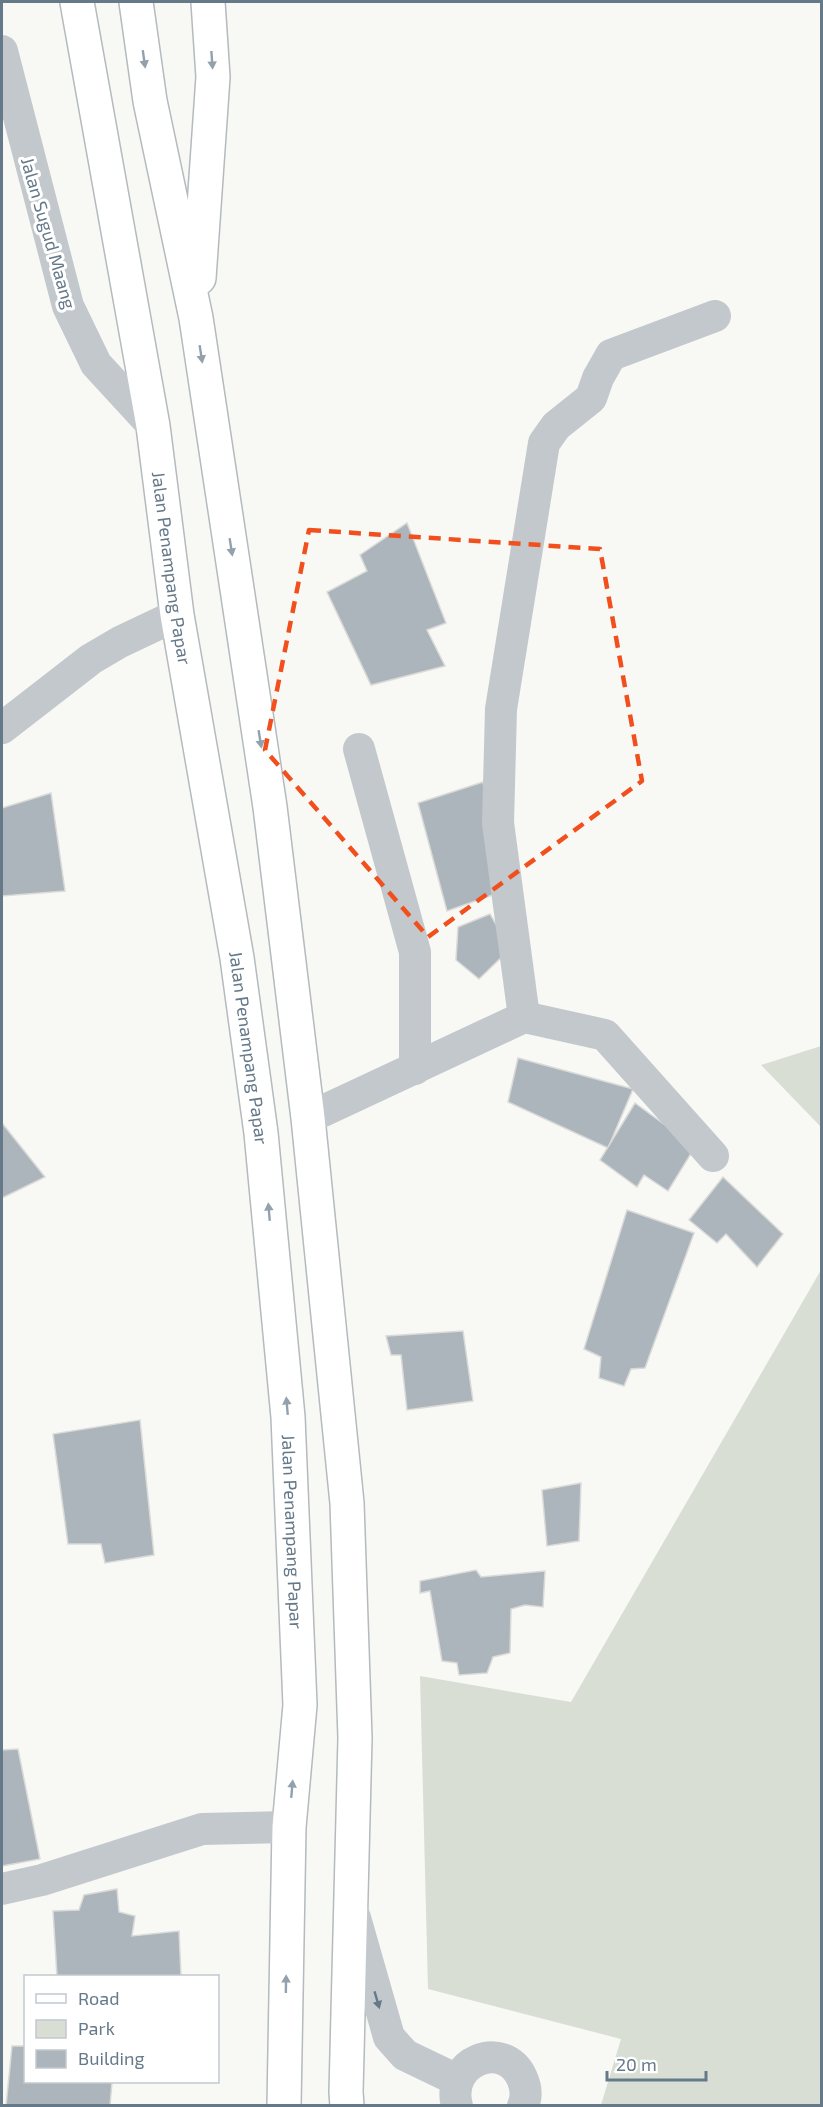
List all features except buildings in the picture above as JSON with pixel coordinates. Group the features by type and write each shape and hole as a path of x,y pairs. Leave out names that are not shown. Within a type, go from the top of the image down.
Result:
{"main road":[{"name":"Jalan Penampang Papar","path":"77,2 153,426 177,615 237,958 258,1110 287,1405 300,1705 289,1827 284,2106"},
{"path":"136,2 150,101 196,318 270,807 308,1118 347,1503 355,1738 345,2092 347,2106"},
{"path":"196,318 213,77 208,2"},
{"path":"264,2106 268,2072 286,2017"}],"street":[{"name":"Jalan Sugud Maang","path":"2,51 7,95 68,306 96,364 153,426"},
{"path":"524,1017 498,823 501,709 544,443 556,426 591,398 598,378 611,355 715,316"},
{"path":"2,728 91,659 120,642 177,615"},
{"path":"359,749 415,952 415,1069"},
{"path":"308,1118 524,1017 605,1035 713,1156"},
{"path":"2,1889 42,1880 202,1829 289,1827"},
{"path":"350,1903 389,2037 405,2055 451,2097 465,2067 478,2059 493,2057 507,2061 519,2071 525,2085 523,2106"}],"highlighted area":[{"path":"309,530 600,549 642,781 428,937 265,750"}],"green space":[{"path":"822,1046 821,1127 761,1065"},
{"path":"821,1270 821,2105 601,2105 621,2039 428,1989 420,1676 571,1702"}]}
